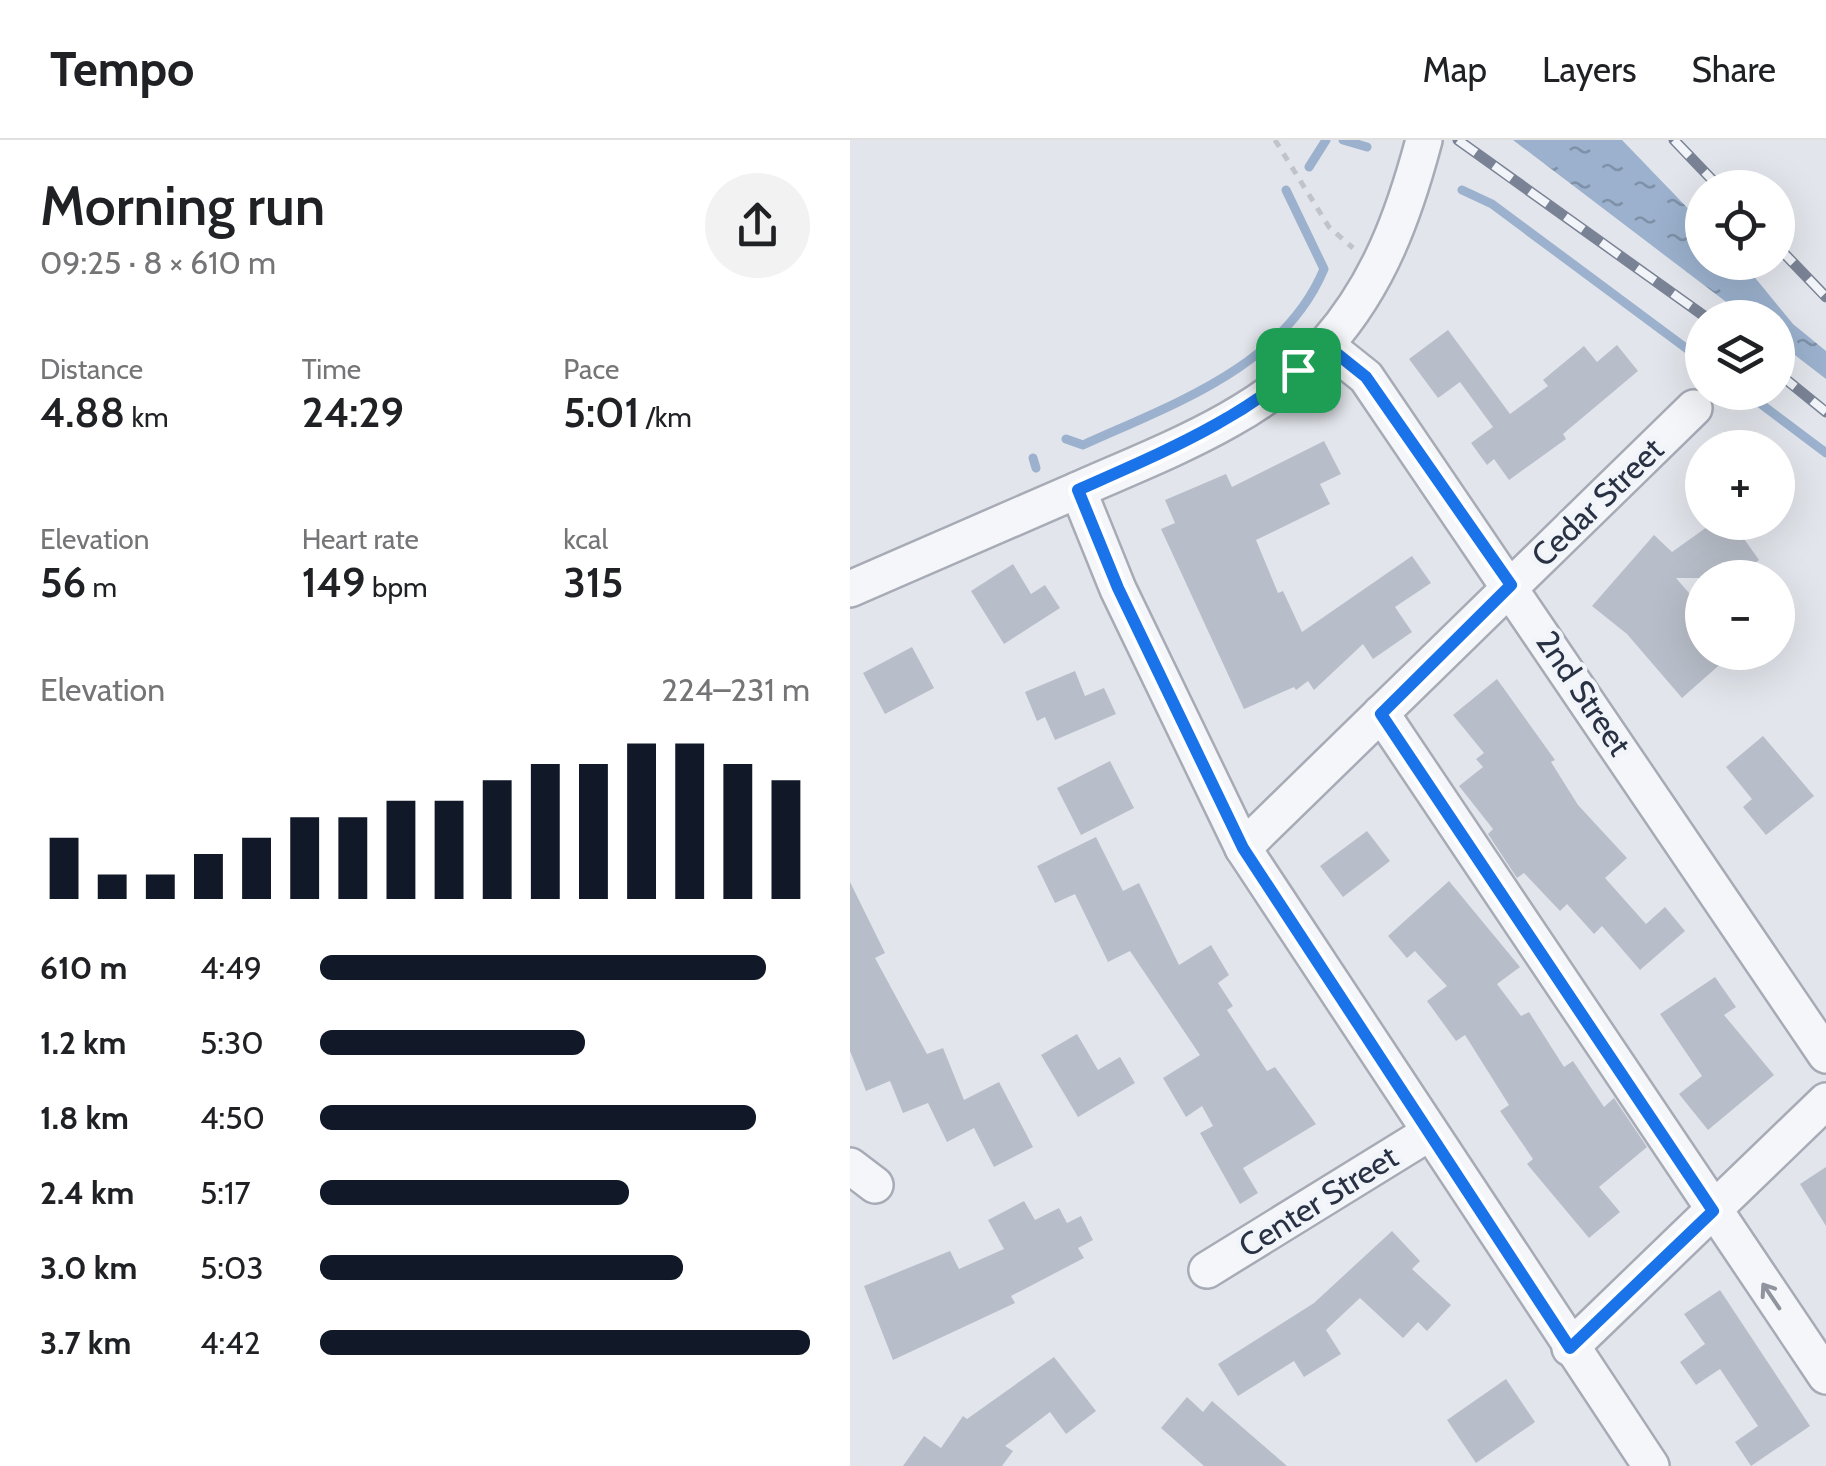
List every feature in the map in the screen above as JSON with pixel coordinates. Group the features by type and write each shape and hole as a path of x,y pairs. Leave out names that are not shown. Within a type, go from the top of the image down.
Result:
{"street":[{"path":"850,589 1198,436 1254,405 1326,345 1377,270 1401,220 1424,140"},
{"name":"2nd Street","path":"1326,345 1366,377 1511,585 1826,1055"},
{"name":"Cedar Street","path":"1243,848 1692,410"},
{"path":"1078,490 1118,588 1243,848 1651,1466"},
{"path":"1381,714 1826,1376"},
{"path":"1570,1348 1826,1102"},
{"name":"Center Street","path":"1207,1270 1429,1133"}],"path":[{"path":"1276,140 1329,226 1377,270"}],"water":[{"path":"1513,140 1622,140 1685,205 1685,271"},
{"path":"1697,280 1757,280 1773,300 1724,300"},
{"path":"1795,326 1826,351 1826,379 1795,355"}],"building":[{"path":"1448,330 1510,414 1548,386 1543,380 1584,346 1597,362 1617,345 1638,371 1563,434 1566,439 1509,480 1494,459 1487,465 1471,443 1493,427 1460,382 1438,398 1409,359"},
{"path":"1324,441 1341,474 1320,484 1330,504 1256,540 1278,593 1283,591 1302,632 1412,556 1431,583 1395,607 1412,632 1373,659 1363,644 1314,690 1308,681 1296,690 1294,687 1244,709 1161,529 1175,523 1165,500 1226,474 1232,487"},
{"path":"1654,535 1672,552 1689,540 1745,540 1759,560 1685,560 1685,578 1676,578 1685,588 1685,670 1714,670 1682,698 1627,634 1592,606"},
{"path":"1013,564 1031,594 1045,585 1060,608 1004,644 971,591"},
{"path":"912,647 934,688 885,714 863,673"},
{"path":"1075,671 1085,696 1104,688 1116,714 1055,740 1045,717 1037,721 1025,692"},
{"path":"1497,679 1555,760 1551,762 1578,805 1627,858 1605,878 1646,924 1665,907 1685,931 1640,970 1602,926 1594,934 1567,904 1560,911 1524,873 1517,878 1488,834 1493,829 1459,786 1483,767 1476,759 1484,753 1453,715"},
{"path":"1763,736 1814,796 1766,835 1743,807 1752,799 1726,767"},
{"path":"1110,761 1134,808 1081,835 1057,788"},
{"path":"1367,831 1390,861 1343,897 1320,866"},
{"path":"1096,837 1123,891 1139,883 1179,965 1211,945 1229,975 1218,983 1233,1006 1227,1010 1267,1071 1275,1067 1316,1124 1243,1168 1258,1193 1240,1204 1200,1133 1213,1126 1202,1106 1186,1117 1163,1078 1200,1055 1130,951 1108,962 1075,894 1055,903 1037,866"},
{"path":"1449,881 1520,967 1497,984 1521,1016 1529,1012 1564,1067 1573,1061 1604,1107 1614,1098 1647,1147 1599,1187 1620,1212 1589,1238 1527,1164 1533,1159 1500,1111 1509,1105 1465,1035 1456,1041 1427,1001 1447,986 1415,951 1407,958 1388,936"},
{"path":"850,882 885,953 875,958 927,1054 943,1048 964,1100 999,1082 1033,1147 994,1167 974,1128 947,1142 928,1103 903,1113 890,1081 866,1091 850,1051"},
{"path":"1715,977 1736,1007 1724,1015 1774,1075 1708,1130 1679,1094 1702,1076 1660,1014"},
{"path":"1077,1034 1098,1070 1120,1057 1135,1083 1078,1117 1041,1055"},
{"path":"1826,1167 1826,1226 1800,1184"},
{"path":"1024,1201 1035,1220 1059,1208 1067,1223 1081,1216 1093,1240 1078,1248 1084,1258 1011,1296 1015,1303 893,1360 864,1286 950,1251 959,1269 1004,1249 988,1220"},
{"path":"1392,1231 1420,1261 1412,1269 1451,1305 1427,1331 1418,1322 1403,1338 1360,1298 1326,1330 1341,1354 1304,1377 1294,1361 1238,1396 1218,1364 1314,1303"},
{"path":"1720,1290 1810,1426 1751,1466 1735,1442 1758,1426 1720,1369 1696,1385 1680,1362 1705,1344 1684,1314"},
{"path":"1054,1357 1096,1411 1066,1434 1050,1412 1005,1446 1013,1451 1002,1466 903,1466 924,1436 941,1448 963,1416 967,1419"},
{"path":"1506,1379 1535,1422 1476,1463 1447,1420"},
{"path":"1187,1397 1203,1412 1212,1401 1287,1466 1204,1466 1161,1428"}],"waterway":[{"path":"1309,167 1326,140"},
{"path":"1343,140 1367,147"},
{"path":"1066,439 1083,445 1188,397 1253,357 1282,332 1306,303 1324,269 1286,190"},
{"path":"1462,190 1492,204 1685,347"},
{"path":"1769,410 1826,453"},
{"path":"1033,458 1036,468"}],"railway":[{"path":"1458,140 1685,302"},
{"path":"1674,140 1703,170"},
{"path":"1795,265 1826,297"},
{"path":"1795,387 1826,412"}],"route":[{"path":"1326,345 1366,377 1511,585 1381,714 1713,1211 1570,1348 1243,848 1118,588 1078,490 1198,436 1254,405 1298,370 1326,345"}]}
